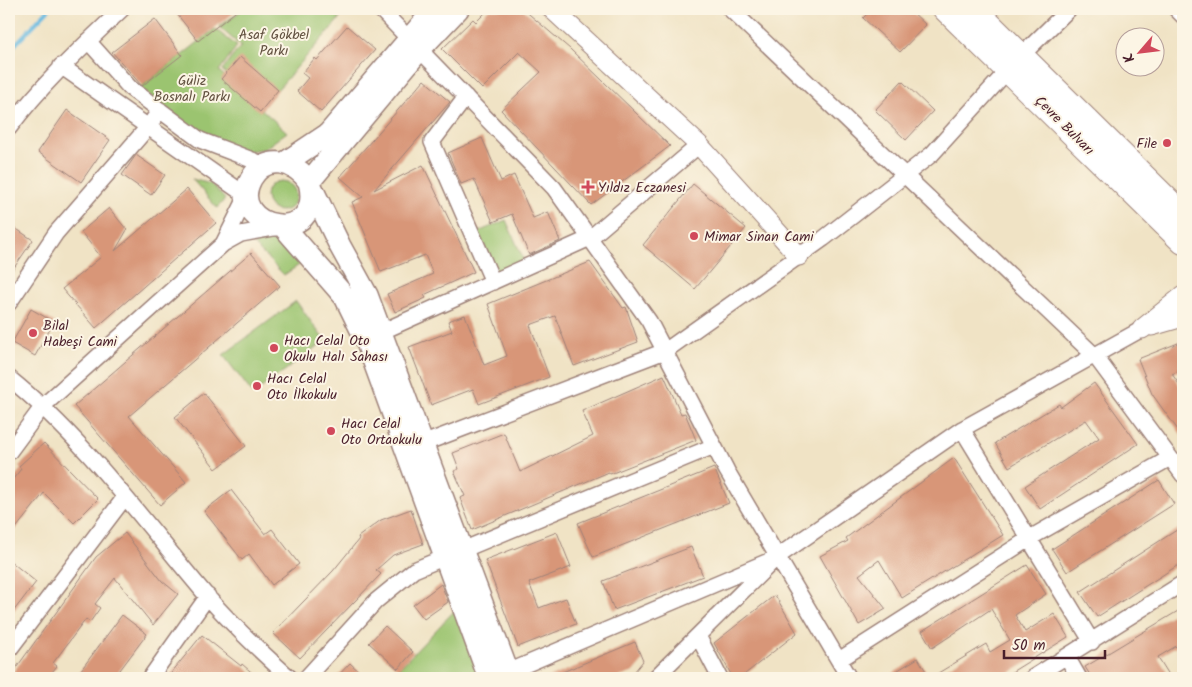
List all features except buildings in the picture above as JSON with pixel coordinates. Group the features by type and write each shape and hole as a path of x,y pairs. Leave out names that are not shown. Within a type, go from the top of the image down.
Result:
{"main road":[{"path":"309,182 415,43 435,9"},
{"path":"286,162 328,134 415,43 458,9"},
{"name":"Çevre Bulvarı","path":"945,9 1015,62 1183,214"},
{"name":"Çevre Bulvarı","path":"974,9 1015,62 1183,242"},
{"path":"309,182 312,192 307,211 292,224 283,226 268,224 255,215 247,196 252,178 265,165 275,162 286,162 304,173 309,182 340,246 367,295 422,444 452,554"},
{"path":"283,226 345,297 369,349 502,676"}],"street":[{"path":"9,128 30,99 61,66 122,9"},
{"path":"380,9 554,188 649,321 714,446 849,678"},
{"path":"552,9 700,145 799,256"},
{"path":"730,9 906,174 1095,356 1183,475"},
{"path":"422,444 665,351 799,256 932,154 1015,62 1069,9"},
{"path":"1176,9 1183,16"},
{"path":"88,41 130,88 200,140 265,165"},
{"path":"61,66 247,196 223,244"},
{"path":"466,97 432,142 494,282"},
{"path":"9,303 56,233 148,127 160,110"},
{"path":"381,332 590,238 700,145"},
{"path":"9,452 43,406 223,244 241,234 283,226"},
{"path":"655,678 777,557 962,429 1142,329 1183,296"},
{"path":"1142,329 1183,317"},
{"path":"9,378 43,406 125,497 208,596 248,640 290,678"},
{"path":"962,429 1092,642"},
{"path":"306,678 376,601 414,570 714,446"},
{"path":"840,660 1030,538 1170,458"},
{"path":"9,650 125,497"},
{"path":"502,676 777,557"},
{"path":"1032,678 1183,583"},
{"path":"150,678 208,596"},
{"path":"698,636 720,678"},
{"path":"1067,657 1079,678"}],"green space":[{"name":"Asaf Gökbel Parkı","path":"243,9 348,9 263,106 222,70 241,46 219,27"},
{"name":"Güliz Bosnalı Parkı","path":"215,29 237,46 219,71 287,132 264,149 238,152 202,137 140,88"},
{"path":"192,179 211,184 225,199 217,208"},
{"path":"281,181 292,185 296,196 292,207 281,211 270,207 266,196 270,185"},
{"path":"506,220 524,261 496,274 478,232"},
{"path":"271,239 288,247 302,263 284,275 250,241"},
{"name":"Hacı Celal Oto Okulu Halı Sahası","path":"296,301 325,341 253,394 223,355"},
{"path":"457,608 482,672 475,678 390,678"}],"waterway":[{"path":"9,51 49,9"}],"place":[{"name":"File","path":"1167,143"},
{"name":"Yıldız Eczanesi","path":"588,187"},
{"name":"Mimar Sinan Cami","path":"694,236"},
{"name":"Bilal Habeşi Cami","path":"33,333"},
{"name":"Hacı Celal Oto Okulu Halı Sahası","path":"274,348"},
{"name":"Hacı Celal Oto İlkokulu","path":"257,386"},
{"name":"Hacı Celal Oto Ortaokulu","path":"331,431"}]}
